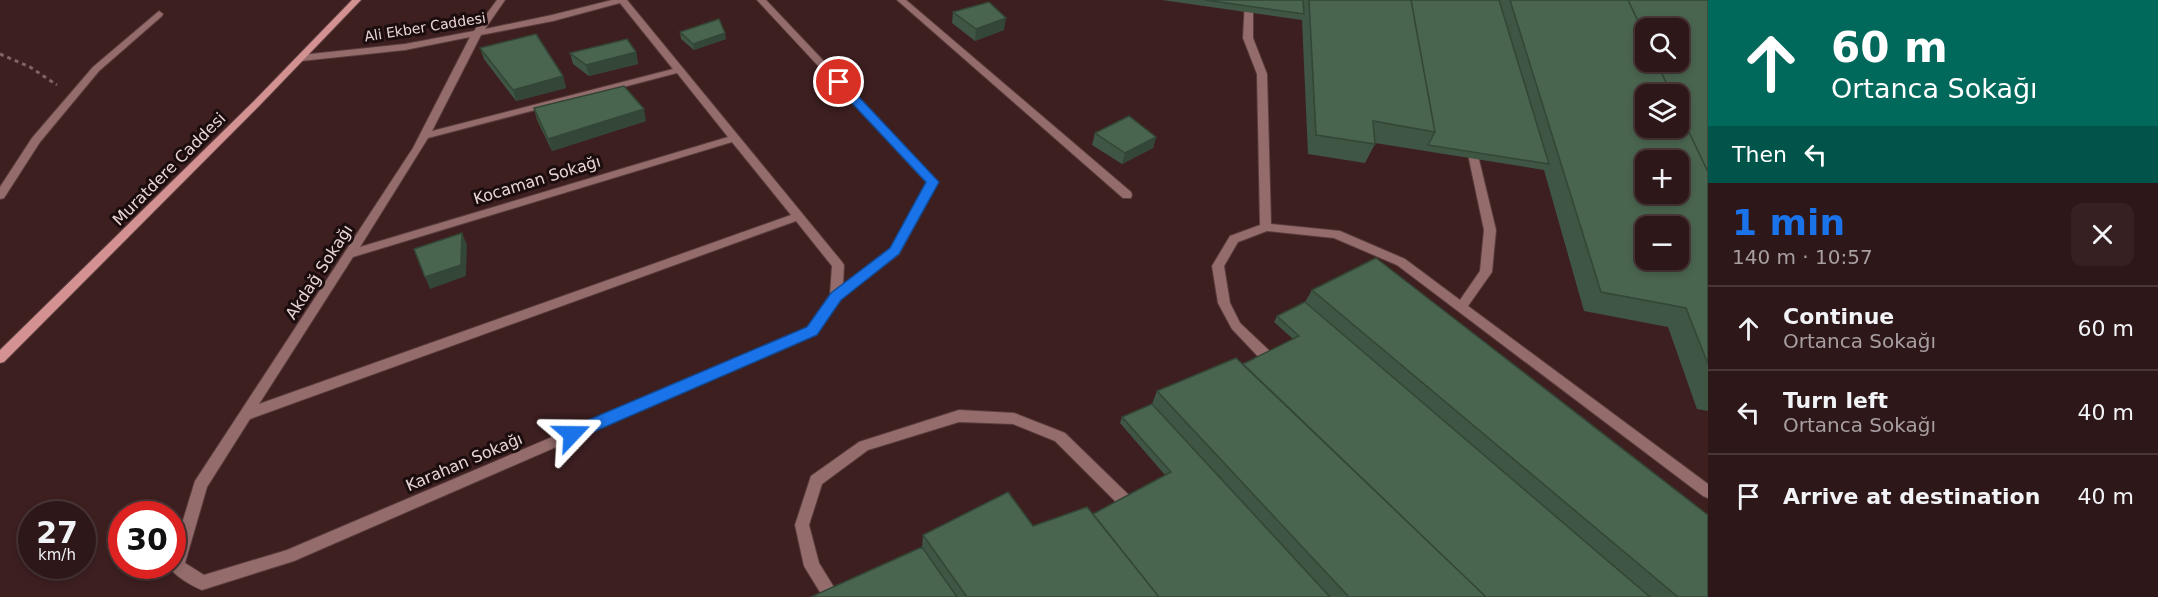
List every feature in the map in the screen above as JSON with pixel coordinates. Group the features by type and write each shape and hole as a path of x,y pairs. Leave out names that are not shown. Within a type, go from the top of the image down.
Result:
{"main road":[{"name":"Muratdere Caddesi","path":"0,357 357,0"}],"street":[{"name":"Akdağ Sokağı","path":"186,534 200,485 424,136 477,33 501,0"},
{"name":"Ali Ekber Caddesi","path":"301,58 405,47 553,18 622,0"},
{"path":"622,0 838,265 836,296"},
{"path":"761,0 933,182 895,251 836,296"},
{"path":"901,0 1127,195"},
{"path":"1250,0 1248,38 1262,74 1266,227"},
{"path":"0,195 36,140 96,69 159,14"},
{"path":"424,136 679,70"},
{"name":"Kocaman Sokağı","path":"350,254 734,138"},
{"path":"1461,307 1486,272 1490,230 1470,138"},
{"path":"245,416 798,216"},
{"path":"1283,372 1236,326 1224,303 1218,266 1234,239 1266,227 1336,234 1401,262 1708,492"},
{"name":"Karahan Sokağı","path":"186,572 202,583 289,556 812,331 836,296"},
{"path":"832,597 812,566 802,525 816,480 864,446 959,416 1014,419 1059,437 1143,521"}],"path":[{"path":"0,54 30,67 73,96"}],"building":[{"path":"1205,0 1303,0 1304,14"},
{"path":"1309,0 1411,0 1435,132 1373,121 1375,144 1316,135"},
{"path":"1411,0 1499,0 1549,164 1428,145 1435,132"},
{"path":"1510,0 1628,0 1637,18 1635,72 1661,72 1667,84 1635,84 1635,138 1689,138 1689,132 1708,172 1708,364 1686,308 1601,292"},
{"path":"1628,0 1708,0 1708,172 1689,132 1689,84 1667,84 1661,72 1689,72 1689,18 1637,18"},
{"path":"989,2 1006,18 976,29 953,12"},
{"path":"719,19 725,33 693,44 680,32"},
{"path":"536,34 563,76 513,90 480,48"},
{"path":"627,39 636,52 586,65 570,53"},
{"path":"624,86 644,109 548,139 534,108"},
{"path":"1129,116 1156,137 1125,153 1095,133"},
{"path":"462,233 461,265 425,277 414,249"},
{"path":"1376,258 1708,515 1708,597 1678,597 1312,290"},
{"path":"1305,302 1650,597 1486,597 1243,364 1299,336 1277,316"},
{"path":"1236,358 1486,597 1349,597 1157,391"},
{"path":"1152,404 1330,597 1159,597 1093,514 1171,472 1122,417"},
{"path":"1008,492 1033,526 1087,507 1159,597 967,597 923,535"},
{"path":"922,547 957,597 811,597"}],"route":[{"path":"572,434 812,331 836,296 895,251 933,182 839,82"}]}
